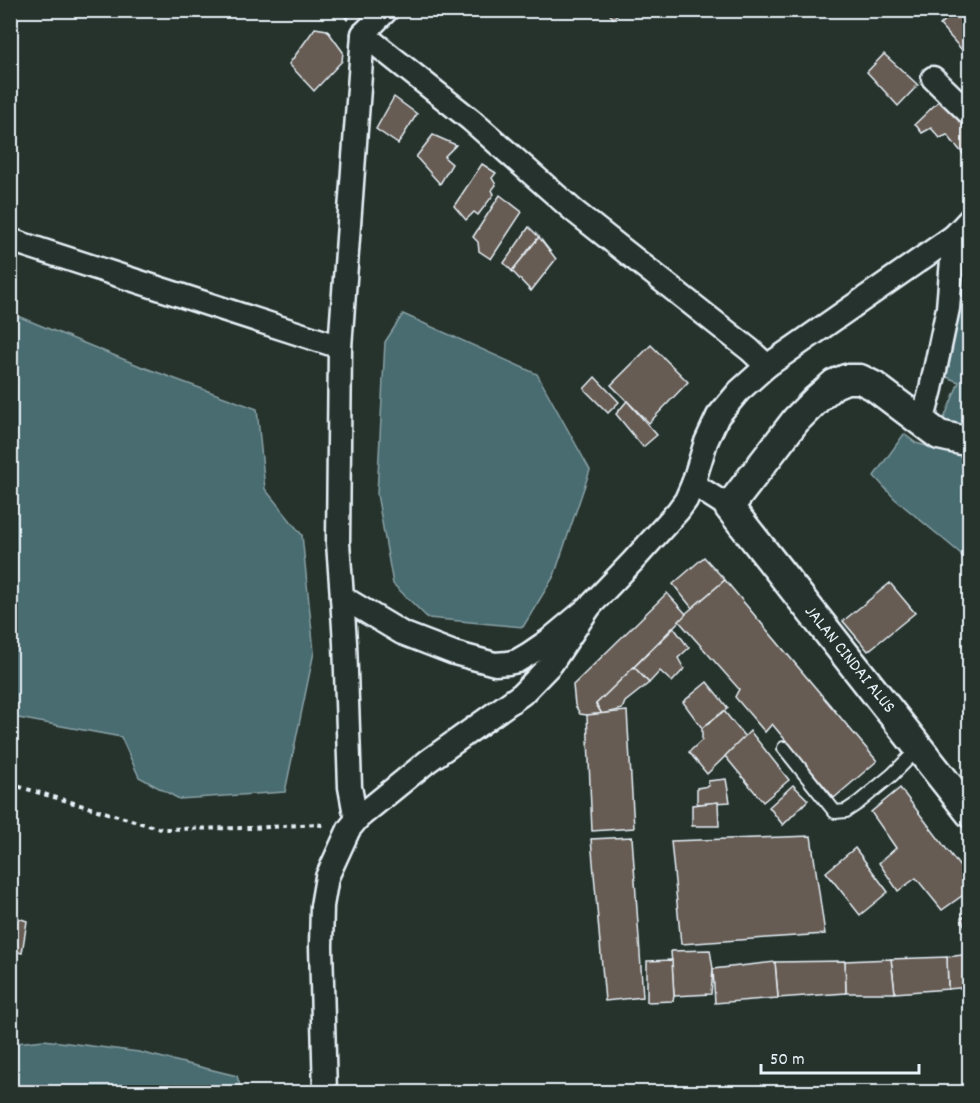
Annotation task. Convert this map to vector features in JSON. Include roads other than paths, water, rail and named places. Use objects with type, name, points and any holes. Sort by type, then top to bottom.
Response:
[{"type":"street","points":[[325,1092],[322,906],[327,877],[353,823],[354,809],[350,787],[345,643],[338,543],[340,347],[363,34],[387,10]]},
{"type":"street","points":[[363,34],[471,120],[574,211],[750,350],[767,366]]},
{"type":"street","points":[[933,78],[969,114]]},
{"type":"street","points":[[342,597],[402,633],[454,654],[495,664],[517,661],[529,654],[590,606],[678,512],[693,484],[706,442],[718,416],[739,391],[767,366],[954,236],[969,219]]},
{"type":"street","points":[[930,429],[931,389],[948,308],[954,236]]},
{"type":"street","points":[[10,240],[340,347]]},
{"type":"street","points":[[693,484],[729,507],[796,420],[834,384],[846,379],[860,379],[874,386],[930,429],[969,442]]},
{"type":"street","name":"JALAN CINDAI ALUS","points":[[729,507],[969,813]]},
{"type":"street","points":[[353,823],[428,761],[522,694],[552,663],[590,606]]},
{"type":"lane","points":[[784,748],[835,812],[846,811],[858,803],[892,775],[918,748]]},
{"type":"water","points":[[969,277],[969,420],[959,445],[963,457],[969,463],[969,567],[960,553],[895,499],[874,476],[904,434],[916,443],[940,450],[943,421],[959,382],[944,376],[959,304]]},
{"type":"water","points":[[10,313],[140,366],[257,409],[265,489],[302,535],[314,652],[285,792],[179,799],[139,777],[121,737],[11,716]]},
{"type":"water","points":[[403,314],[537,374],[590,470],[554,576],[523,627],[428,618],[393,584],[377,494],[385,342]]},
{"type":"water","points":[[44,1040],[139,1052],[237,1076],[242,1092],[12,1092],[16,1043]]}]
